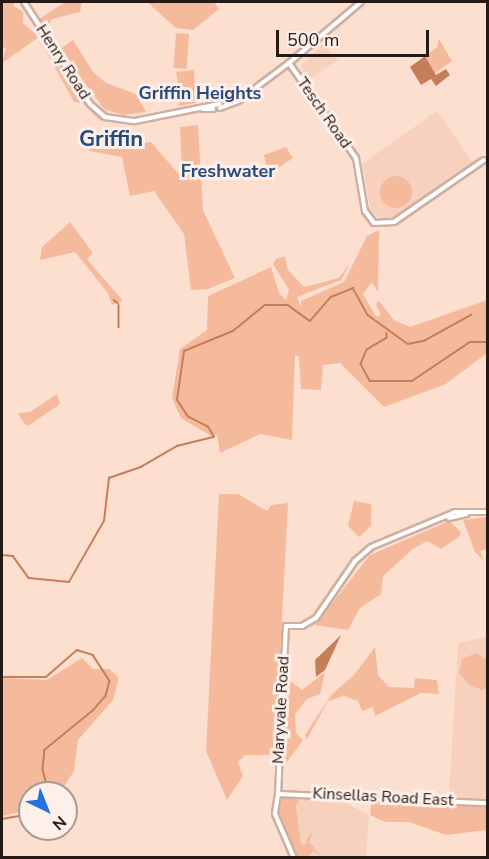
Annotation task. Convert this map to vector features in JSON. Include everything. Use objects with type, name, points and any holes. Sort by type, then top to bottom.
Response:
[{"type":"main road","name":"Henry Road","points":[[24,2],[90,104],[107,118],[135,121],[219,106],[240,99],[289,63]]},
{"type":"main road","points":[[289,63],[361,2]]},
{"type":"main road","name":"Tesch Road","points":[[289,63],[356,158],[366,214],[383,225],[484,160]]},
{"type":"main road","name":"Maryvale Road","points":[[294,858],[275,814],[278,794],[286,627],[314,620],[355,561],[371,547],[454,515],[488,513]]},
{"type":"main road","name":"Kinsellas Road East","points":[[278,794],[488,803]]},
{"type":"shaded area","points":[[2,2],[16,2],[13,5],[23,12],[23,23],[39,37],[2,63],[6,47],[2,49]]},
{"type":"shaded area","points":[[65,2],[82,2],[80,12],[52,19],[46,30],[39,19]]},
{"type":"shaded area","points":[[147,2],[214,2],[219,9],[193,30],[176,28]]},
{"type":"shaded area","points":[[176,33],[189,34],[187,69],[174,68]]},
{"type":"shaded area","points":[[439,39],[452,61],[435,73],[425,56],[437,47]]},
{"type":"shaded area","points":[[45,40],[79,86],[101,122],[83,103],[74,102],[41,42]]},
{"type":"shaded area","points":[[73,40],[93,72],[106,83],[136,94],[146,112],[123,115],[104,109],[60,49]]},
{"type":"shaded area","points":[[323,44],[338,60],[307,81],[301,66]]},
{"type":"shaded area","points":[[425,56],[436,75],[446,69],[450,75],[436,86],[431,79],[421,85],[410,67]]},
{"type":"shaded area","points":[[194,70],[196,103],[178,106],[181,99],[176,72]]},
{"type":"shaded area","points":[[437,111],[474,164],[394,217],[380,219],[371,210],[362,164]]},
{"type":"shaded area","points":[[198,125],[203,210],[235,278],[208,289],[191,290],[184,234],[154,191],[130,196],[122,157],[90,151],[81,136],[120,129],[131,145],[151,142],[182,178],[180,127]]},
{"type":"shaded area","points":[[286,147],[293,158],[269,174],[264,155]]},
{"type":"shaded area","points":[[396,176],[407,181],[412,192],[407,203],[396,208],[385,203],[380,192],[385,181]]},
{"type":"shaded area","points":[[70,222],[93,253],[87,259],[123,301],[112,305],[108,293],[75,252],[40,260],[42,247]]},
{"type":"shaded area","points":[[379,230],[378,292],[372,282],[363,294],[376,317],[381,315],[376,304],[379,301],[394,320],[410,327],[487,300],[487,353],[446,384],[384,407],[340,363],[323,365],[321,390],[301,389],[299,356],[295,355],[292,440],[260,434],[220,453],[217,435],[211,436],[181,418],[172,398],[180,349],[207,330],[208,296],[271,267],[279,293],[286,300],[289,290],[273,264],[276,259],[285,256],[288,270],[304,287],[339,278],[351,262],[341,280],[297,297],[301,307],[301,301],[344,282],[367,236]]},
{"type":"shaded area","points":[[57,394],[60,404],[28,426],[24,423],[18,413],[30,412]]},
{"type":"shaded area","points":[[219,494],[238,494],[267,511],[271,505],[288,503],[275,755],[245,755],[238,762],[243,776],[227,800],[206,751]]},
{"type":"shaded area","points":[[354,501],[371,504],[371,526],[359,537],[348,526]]},
{"type":"shaded area","points":[[487,517],[487,549],[480,551],[484,561],[475,552],[463,520]]},
{"type":"shaded area","points":[[449,521],[461,532],[459,537],[441,549],[427,541],[413,549],[383,576],[381,594],[360,608],[348,630],[315,625],[370,555]]},
{"type":"shaded area","points":[[341,635],[325,670],[316,677],[315,660]]},
{"type":"shaded area","points":[[487,637],[487,800],[449,797],[458,643]]},
{"type":"shaded area","points":[[375,647],[378,675],[389,687],[414,688],[415,678],[437,680],[439,694],[421,693],[375,716],[373,707],[362,711],[358,701],[344,696],[328,701],[307,739],[305,735],[332,694],[354,675]]},
{"type":"shaded area","points":[[476,653],[487,660],[487,688],[483,690],[470,686],[459,673],[462,659]]},
{"type":"shaded area","points":[[82,658],[93,669],[109,669],[119,678],[113,700],[78,740],[74,771],[68,781],[18,781],[18,813],[2,816],[2,678],[47,680]]},
{"type":"shaded area","points":[[325,672],[320,694],[307,699],[295,714],[296,733],[303,740],[284,766],[284,676],[302,690]]},
{"type":"shaded area","points":[[282,796],[336,798],[369,815],[366,857],[298,856]]},
{"type":"shaded area","points":[[282,796],[302,796],[296,806],[301,845],[307,844],[307,838],[314,830],[309,842],[322,857],[314,851],[307,857],[298,856],[277,809]]},
{"type":"shaded area","points":[[372,799],[487,806],[487,830],[446,835],[409,822],[385,822],[370,815]]},
{"type":"waterway","points":[[2,555],[13,556],[29,578],[69,582],[104,521],[109,478],[141,467],[177,446],[214,437],[208,427],[188,417],[177,400],[184,351],[233,331],[265,305],[288,305],[310,321],[331,297],[353,288],[368,315],[408,344],[424,341],[471,315]]},
{"type":"waterway","points":[[114,300],[118,303]]},
{"type":"waterway","points":[[119,305],[119,327]]},
{"type":"waterway","points":[[387,333],[387,338],[367,350],[361,364],[370,381],[412,381],[470,342],[488,342]]},
{"type":"waterway","points":[[2,614],[2,622]]},
{"type":"waterway","points":[[2,677],[46,677],[77,650],[93,655],[110,681],[106,696],[93,711],[45,750],[43,770],[46,781]]},
{"type":"waterway","points":[[2,819],[18,816]]},
{"type":"district","name":"Griffin Heights","points":[[200,93]]},
{"type":"district","name":"Griffin","points":[[111,140]]},
{"type":"district","name":"Freshwater","points":[[228,171]]}]
